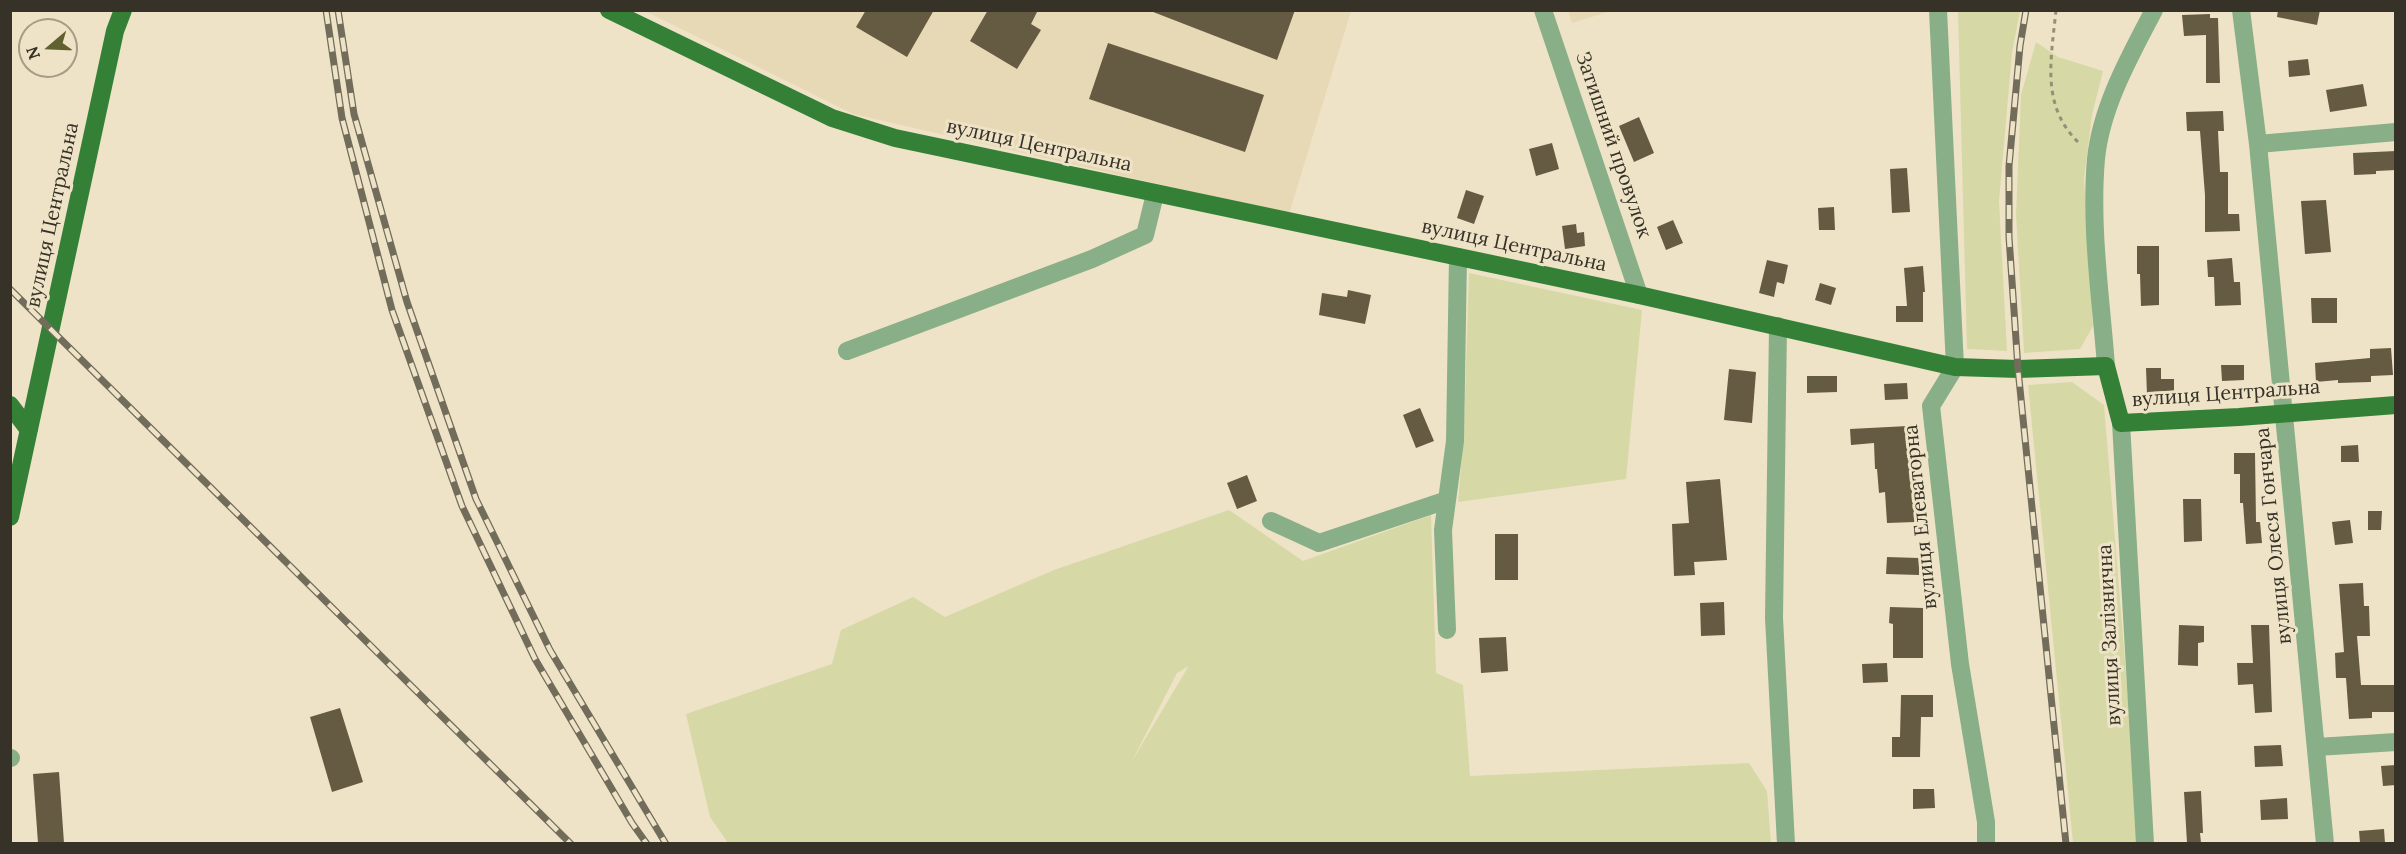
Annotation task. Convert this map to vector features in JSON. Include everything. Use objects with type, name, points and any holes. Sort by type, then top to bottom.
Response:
[{"type":"main road","name":"вулиця Центральна","points":[[10,517],[115,31],[123,10]]},
{"type":"main road","name":"вулиця Центральна","points":[[609,10],[832,118],[895,138],[1639,295],[1955,367],[2018,369],[2106,366],[2121,423],[2396,405]]},
{"type":"main road","points":[[10,405],[29,430]]},
{"type":"street","name":"Затишний провулок","points":[[1543,10],[1639,295]]},
{"type":"street","points":[[1938,10],[1955,367]]},
{"type":"street","points":[[2106,366],[2096,222],[2096,159],[2102,128],[2112,99],[2154,10]]},
{"type":"street","name":"вулиця Олеся Гончара","points":[[2241,10],[2258,144],[2325,843]]},
{"type":"street","points":[[2258,144],[2396,132]]},
{"type":"street","points":[[847,351],[1092,259],[1145,235],[1155,194]]},
{"type":"street","points":[[1447,630],[1443,530],[1455,441],[1458,257]]},
{"type":"street","points":[[1778,326],[1774,618],[1786,843]]},
{"type":"street","name":"вулиця Елеваторна","points":[[1955,367],[1931,406],[1960,664],[1986,822],[1986,843]]},
{"type":"street","name":"вулиця Залізнична","points":[[2121,423],[2145,843]]},
{"type":"street","points":[[1271,521],[1319,543],[1447,500]]},
{"type":"street","points":[[2317,747],[2396,742]]},
{"type":"path","points":[[2056,10],[2051,65],[2052,99],[2069,134],[2096,159]]},
{"type":"shaded area","points":[[1568,10],[1611,10],[1611,11],[1572,23]]},
{"type":"shaded area","points":[[645,11],[1351,11],[1289,214],[853,114]]},
{"type":"green space","points":[[1958,11],[2020,11],[2012,53],[1999,201],[2007,351],[1967,349]]},
{"type":"green space","points":[[2036,42],[2058,57],[2103,71],[2092,115],[2084,179],[2093,326],[2080,349],[2024,353],[2016,215],[2021,95]]},
{"type":"green space","points":[[1469,273],[1642,310],[1626,479],[1458,502],[1464,430]]},
{"type":"green space","points":[[2072,382],[2104,405],[2140,843],[2073,843],[2028,385]]},
{"type":"green space","points":[[1229,510],[1303,561],[1431,515],[1436,673],[1463,685],[1470,776],[1749,763],[1767,791],[1771,843],[728,843],[710,817],[686,714],[832,664],[841,630],[913,597],[945,617],[1054,570]],"holes":[[[1188,667],[1132,761],[1177,673]]]},
{"type":"building","points":[[866,10],[934,10],[907,57],[856,27]]},
{"type":"building","points":[[988,10],[1038,10],[1031,24],[1041,30],[1017,69],[970,41]]},
{"type":"building","points":[[1148,10],[1295,10],[1277,60]]},
{"type":"building","points":[[2278,10],[2320,10],[2317,25],[2277,17]]},
{"type":"building","points":[[2210,14],[2210,18],[2218,18],[2220,83],[2206,83],[2206,35],[2184,36],[2182,15]]},
{"type":"building","points":[[1108,43],[1264,95],[1245,152],[1089,99]]},
{"type":"building","points":[[2308,59],[2310,75],[2289,77],[2288,61]]},
{"type":"building","points":[[2363,84],[2367,106],[2330,112],[2326,90]]},
{"type":"building","points":[[2223,111],[2224,131],[2218,131],[2220,172],[2228,172],[2228,214],[2239,214],[2240,231],[2205,232],[2205,195],[2200,131],[2187,131],[2186,112]]},
{"type":"building","points":[[1639,117],[1654,153],[1634,162],[1619,126]]},
{"type":"building","points":[[1552,143],[1559,169],[1536,176],[1529,149]]},
{"type":"building","points":[[2396,151],[2396,170],[2354,175],[2353,153]]},
{"type":"building","points":[[1907,168],[1910,212],[1892,213],[1890,169]]},
{"type":"building","points":[[1466,190],[1484,196],[1474,224],[1457,218]]},
{"type":"building","points":[[2326,200],[2331,252],[2305,254],[2301,201]]},
{"type":"building","points":[[1834,207],[1835,230],[1819,230],[1818,208]]},
{"type":"building","points":[[1673,220],[1683,243],[1666,250],[1657,227]]},
{"type":"building","points":[[1576,224],[1577,233],[1584,232],[1585,246],[1565,249],[1562,226]]},
{"type":"building","points":[[2137,246],[2159,246],[2159,305],[2141,306],[2140,274],[2137,274]]},
{"type":"building","points":[[2232,258],[2234,282],[2240,282],[2241,305],[2215,306],[2214,277],[2208,277],[2207,260]]},
{"type":"building","points":[[1767,260],[1788,265],[1784,284],[1777,282],[1774,297],[1759,293]]},
{"type":"building","points":[[1923,266],[1925,292],[1923,292],[1923,322],[1896,322],[1896,306],[1907,306],[1904,268]]},
{"type":"building","points":[[1820,283],[1836,288],[1831,305],[1815,300]]},
{"type":"building","points":[[1348,290],[1371,295],[1365,324],[1319,315],[1322,293],[1347,297]]},
{"type":"building","points":[[2311,298],[2337,298],[2337,323],[2312,323]]},
{"type":"building","points":[[2391,348],[2393,375],[2371,376],[2371,382],[2338,383],[2338,380],[2316,382],[2315,363],[2370,358],[2370,349]]},
{"type":"building","points":[[2221,365],[2244,365],[2244,380],[2222,381]]},
{"type":"building","points":[[2146,368],[2161,368],[2161,379],[2174,379],[2174,395],[2147,395]]},
{"type":"building","points":[[1729,369],[1756,372],[1752,423],[1724,420]]},
{"type":"building","points":[[1807,376],[1837,376],[1837,392],[1807,393]]},
{"type":"building","points":[[1907,383],[1908,399],[1885,400],[1884,384]]},
{"type":"building","points":[[1420,408],[1434,441],[1416,448],[1403,415]]},
{"type":"building","points":[[1908,426],[1910,472],[1913,472],[1915,490],[1912,490],[1915,522],[1887,523],[1885,492],[1879,493],[1877,469],[1875,469],[1874,443],[1851,445],[1850,429]]},
{"type":"building","points":[[2358,445],[2359,462],[2341,462],[2341,446]]},
{"type":"building","points":[[2234,453],[2255,453],[2256,522],[2260,522],[2262,543],[2246,544],[2243,503],[2240,503],[2240,474],[2234,474]]},
{"type":"building","points":[[1247,475],[1257,501],[1237,509],[1227,483]]},
{"type":"building","points":[[1720,479],[1727,560],[1694,562],[1695,575],[1674,576],[1672,524],[1689,523],[1686,482]]},
{"type":"building","points":[[2183,499],[2201,499],[2202,541],[2184,542]]},
{"type":"building","points":[[2368,511],[2382,511],[2381,530],[2368,530]]},
{"type":"building","points":[[2350,520],[2353,543],[2335,545],[2332,522]]},
{"type":"building","points":[[1495,534],[1518,534],[1518,580],[1495,580]]},
{"type":"building","points":[[1887,557],[1919,558],[1919,575],[1886,574]]},
{"type":"building","points":[[2363,583],[2364,606],[2369,606],[2370,636],[2357,636],[2361,685],[2396,685],[2396,712],[2372,712],[2372,718],[2349,719],[2346,678],[2336,678],[2335,653],[2344,652],[2339,584]]},
{"type":"building","points":[[1724,602],[1725,635],[1701,636],[1700,603]]},
{"type":"building","points":[[1890,607],[1923,608],[1923,658],[1893,658],[1893,624],[1889,623]]},
{"type":"building","points":[[2179,625],[2204,626],[2204,642],[2198,643],[2198,666],[2178,665]]},
{"type":"building","points":[[2251,625],[2269,625],[2272,712],[2255,713],[2253,684],[2238,685],[2237,663],[2253,663]]},
{"type":"building","points":[[1506,637],[1508,671],[1481,673],[1479,638]]},
{"type":"building","points":[[1887,663],[1888,682],[1863,683],[1862,664]]},
{"type":"building","points":[[1901,695],[1933,695],[1933,717],[1921,717],[1920,757],[1892,757],[1892,737],[1900,737]]},
{"type":"building","points":[[340,708],[363,782],[332,792],[310,717]]},
{"type":"building","points":[[2281,745],[2283,766],[2255,767],[2254,746]]},
{"type":"building","points":[[2396,765],[2396,785],[2383,786],[2381,766]]},
{"type":"building","points":[[59,772],[64,843],[38,843],[33,774]]},
{"type":"building","points":[[1913,789],[1934,789],[1935,808],[1913,809]]},
{"type":"building","points":[[2201,791],[2203,833],[2200,833],[2201,843],[2187,843],[2184,792]]},
{"type":"building","points":[[2287,798],[2288,819],[2261,820],[2260,800]]},
{"type":"building","points":[[2384,829],[2385,843],[2360,843],[2359,831]]},
{"type":"railway","points":[[326,10],[342,118],[392,310],[462,506],[535,659],[632,823],[647,844]]},
{"type":"railway","points":[[338,10],[354,114],[407,302],[476,499],[550,650],[666,844]]},
{"type":"railway","points":[[2026,10],[2020,46],[2009,166],[2009,237],[2018,369],[2066,844]]},
{"type":"railway","points":[[10,289],[571,844]]}]
